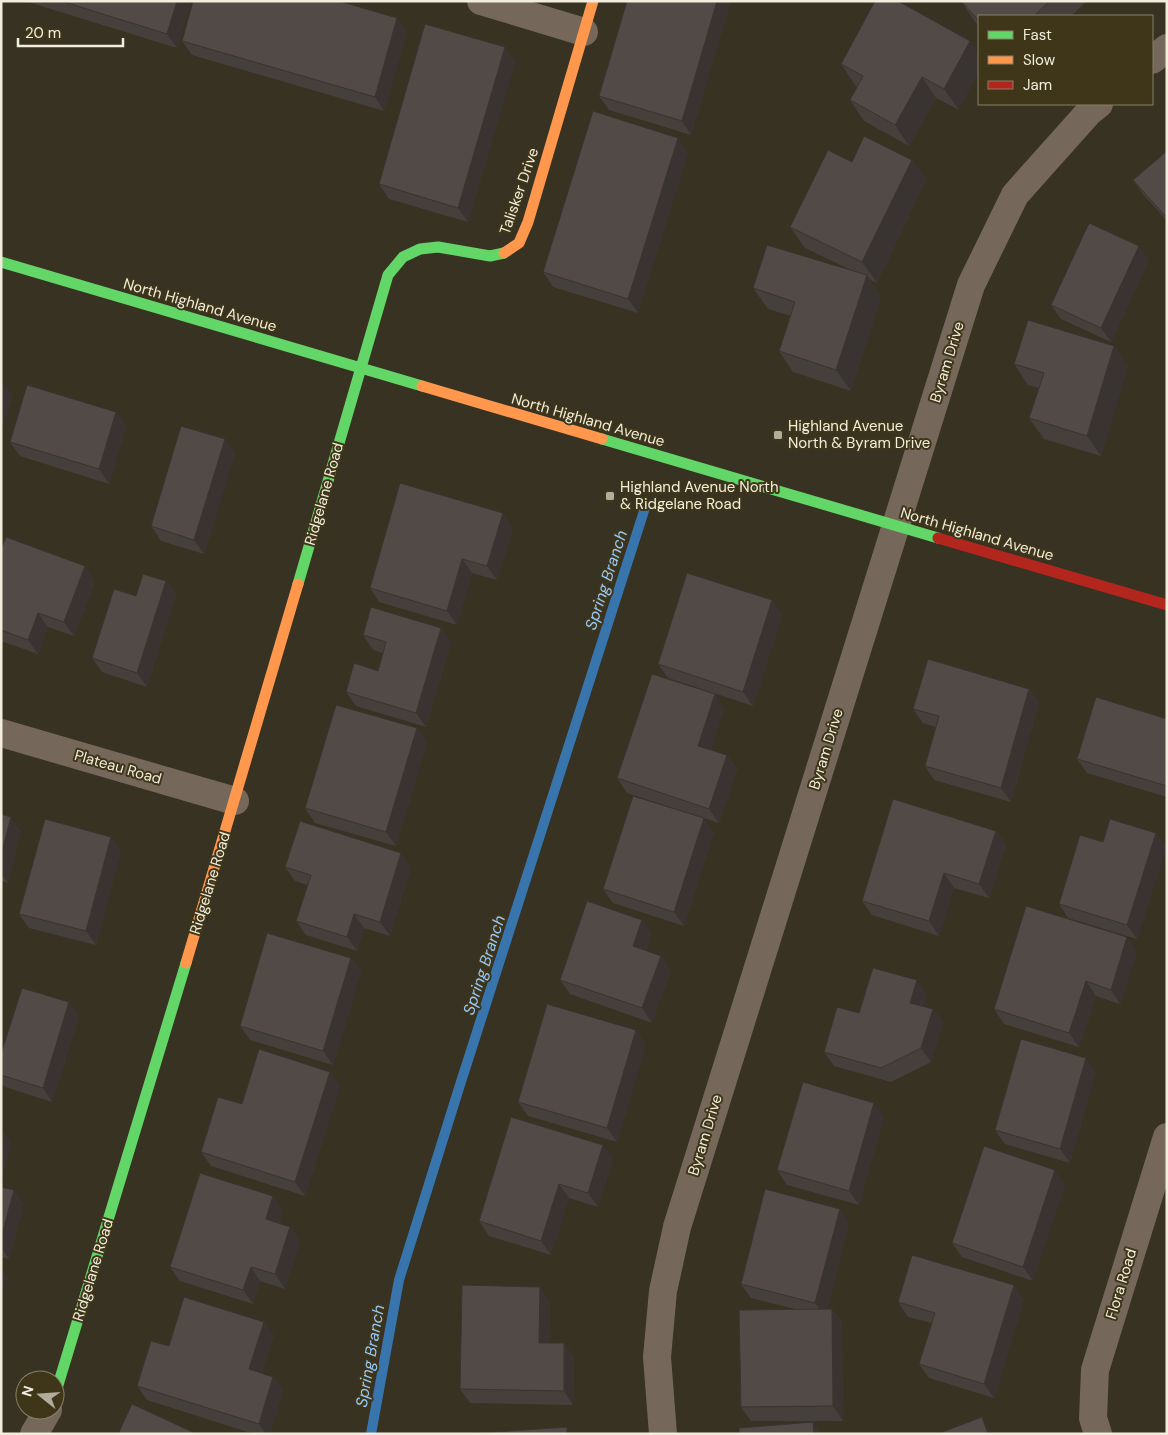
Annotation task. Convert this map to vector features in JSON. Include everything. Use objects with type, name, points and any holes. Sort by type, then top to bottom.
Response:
[{"type":"street","points":[[481,1],[584,32]]},
{"type":"street","name":"Talisker Drive","points":[[360,368],[388,276],[396,263],[408,253],[424,247],[440,247],[490,257],[506,254],[520,242],[528,222],[594,1]]},
{"type":"street","points":[[1153,59],[1167,48]]},
{"type":"street","name":"Byram Drive","points":[[663,1434],[657,1357],[663,1291],[676,1227],[970,285],[1015,196],[1089,112],[1098,105]]},
{"type":"street","name":"North Highland Avenue","points":[[1,262],[1167,605]]},
{"type":"street","name":"Ridgelane Road","points":[[63,1370],[235,801],[360,368]]},
{"type":"street","name":"Plateau Road","points":[[1,733],[235,801]]},
{"type":"street","name":"Flora Road","points":[[1098,1434],[1093,1418],[1095,1370],[1167,1137]]},
{"type":"street","points":[[34,1434],[42,1420]]},
{"type":"building","points":[[61,1],[177,1],[167,34]]},
{"type":"building","points":[[193,1],[339,1],[397,18],[375,97],[182,41]]},
{"type":"building","points":[[627,1],[717,1],[682,121],[599,96]]},
{"type":"building","points":[[875,1],[898,1],[970,41],[944,89],[922,77],[895,125],[850,100],[863,76],[841,64]]},
{"type":"building","points":[[961,1],[1050,1],[1035,15],[978,15],[978,20]]},
{"type":"building","points":[[425,24],[505,47],[458,208],[379,184]]},
{"type":"building","points":[[593,111],[678,138],[628,299],[543,272]]},
{"type":"building","points":[[864,136],[912,160],[862,262],[790,227],[828,150],[852,162]]},
{"type":"building","points":[[1167,151],[1167,218],[1133,180]]},
{"type":"building","points":[[1089,223],[1139,246],[1101,328],[1051,305]]},
{"type":"building","points":[[767,245],[867,275],[836,370],[779,351],[795,302],[753,288]]},
{"type":"building","points":[[1028,320],[1114,346],[1087,436],[1029,418],[1044,373],[1014,364]]},
{"type":"building","points":[[27,385],[116,412],[99,469],[10,442]]},
{"type":"building","points":[[181,426],[225,439],[194,540],[151,526]]},
{"type":"building","points":[[400,483],[503,513],[487,566],[462,559],[447,611],[370,588]]},
{"type":"building","points":[[6,537],[85,566],[64,622],[38,613],[28,640],[1,630],[1,549]]},
{"type":"building","points":[[687,573],[772,600],[743,692],[658,664]]},
{"type":"building","points":[[143,574],[166,581],[137,673],[92,658],[114,589],[136,596]]},
{"type":"building","points":[[371,607],[441,628],[416,713],[346,692],[354,663],[378,671],[386,642],[363,635]]},
{"type":"building","points":[[928,659],[1029,689],[1001,788],[925,766],[939,716],[913,709]]},
{"type":"building","points":[[652,674],[715,694],[698,746],[727,755],[709,809],[617,778]]},
{"type":"building","points":[[1096,697],[1167,719],[1167,786],[1077,759]]},
{"type":"building","points":[[336,705],[417,728],[386,832],[305,808]]},
{"type":"building","points":[[633,796],[704,818],[674,912],[603,889]]},
{"type":"building","points":[[893,799],[996,831],[979,884],[944,873],[929,921],[862,901]]},
{"type":"building","points":[[1,814],[11,817],[1,855]]},
{"type":"building","points":[[45,819],[111,837],[86,931],[19,914]]},
{"type":"building","points":[[1110,819],[1156,833],[1127,925],[1059,904],[1080,835],[1103,842]]},
{"type":"building","points":[[300,821],[401,853],[380,922],[354,914],[347,937],[296,921],[311,875],[285,867]]},
{"type":"building","points":[[587,901],[642,920],[633,946],[661,956],[642,1008],[560,980]]},
{"type":"building","points":[[1026,906],[1127,937],[1111,990],[1086,981],[1069,1033],[994,1009]]},
{"type":"building","points":[[267,933],[351,958],[323,1051],[240,1026]]},
{"type":"building","points":[[873,968],[917,980],[910,1003],[933,1009],[921,1048],[881,1068],[824,1052],[837,1007],[859,1013]]},
{"type":"building","points":[[22,988],[69,1002],[43,1088],[1,1075],[1,1054]]},
{"type":"building","points":[[547,1004],[636,1030],[607,1128],[518,1102]]},
{"type":"building","points":[[1021,1039],[1086,1058],[1060,1149],[995,1130]]},
{"type":"building","points":[[259,1049],[330,1072],[295,1182],[201,1152],[218,1097],[242,1104]]},
{"type":"building","points":[[803,1082],[874,1103],[849,1191],[777,1170]]},
{"type":"building","points":[[511,1117],[603,1145],[588,1193],[559,1184],[541,1241],[479,1221]]},
{"type":"building","points":[[984,1146],[1055,1170],[1023,1267],[952,1243]]},
{"type":"building","points":[[200,1173],[273,1196],[266,1219],[290,1227],[275,1274],[251,1267],[243,1290],[170,1267]]},
{"type":"building","points":[[1,1187],[14,1190],[1,1238]]},
{"type":"building","points":[[765,1189],[840,1209],[815,1303],[741,1284]]},
{"type":"building","points":[[912,1255],[1014,1285],[984,1384],[919,1364],[935,1313],[898,1302]]},
{"type":"building","points":[[462,1285],[540,1287],[539,1343],[564,1343],[564,1391],[460,1389]]},
{"type":"building","points":[[184,1297],[264,1322],[249,1369],[273,1377],[259,1424],[137,1386],[151,1341],[169,1346]]},
{"type":"building","points":[[832,1309],[833,1406],[741,1407],[739,1310]]},
{"type":"building","points":[[132,1404],[197,1434],[118,1434]]},
{"type":"building","points":[[982,1417],[988,1434],[937,1434]]},
{"type":"building","points":[[813,1422],[814,1434],[739,1434],[739,1428]]},
{"type":"building","points":[[567,1427],[567,1434],[465,1434]]},
{"type":"waterway","name":"Spring Branch","points":[[371,1434],[399,1280],[644,511]]},
{"type":"traffic: fast","points":[[298,584],[388,275],[403,257],[420,249],[438,247],[490,256],[504,253]]},
{"type":"traffic: fast","points":[[1,262],[422,386]]},
{"type":"traffic: fast","points":[[602,439],[938,538]]},
{"type":"traffic: fast","points":[[63,1370],[186,963]]},
{"type":"traffic: slow","points":[[504,253],[519,243],[528,222],[593,1]]},
{"type":"traffic: slow","points":[[422,386],[602,439]]},
{"type":"traffic: slow","points":[[186,963],[298,584]]},
{"type":"traffic: jam","points":[[938,538],[1167,605]]},
{"type":"place","name":"Highland Avenue North & Byram Drive","points":[[778,435]]},
{"type":"place","name":"Highland Avenue North & Ridgelane Road","points":[[610,496]]}]
